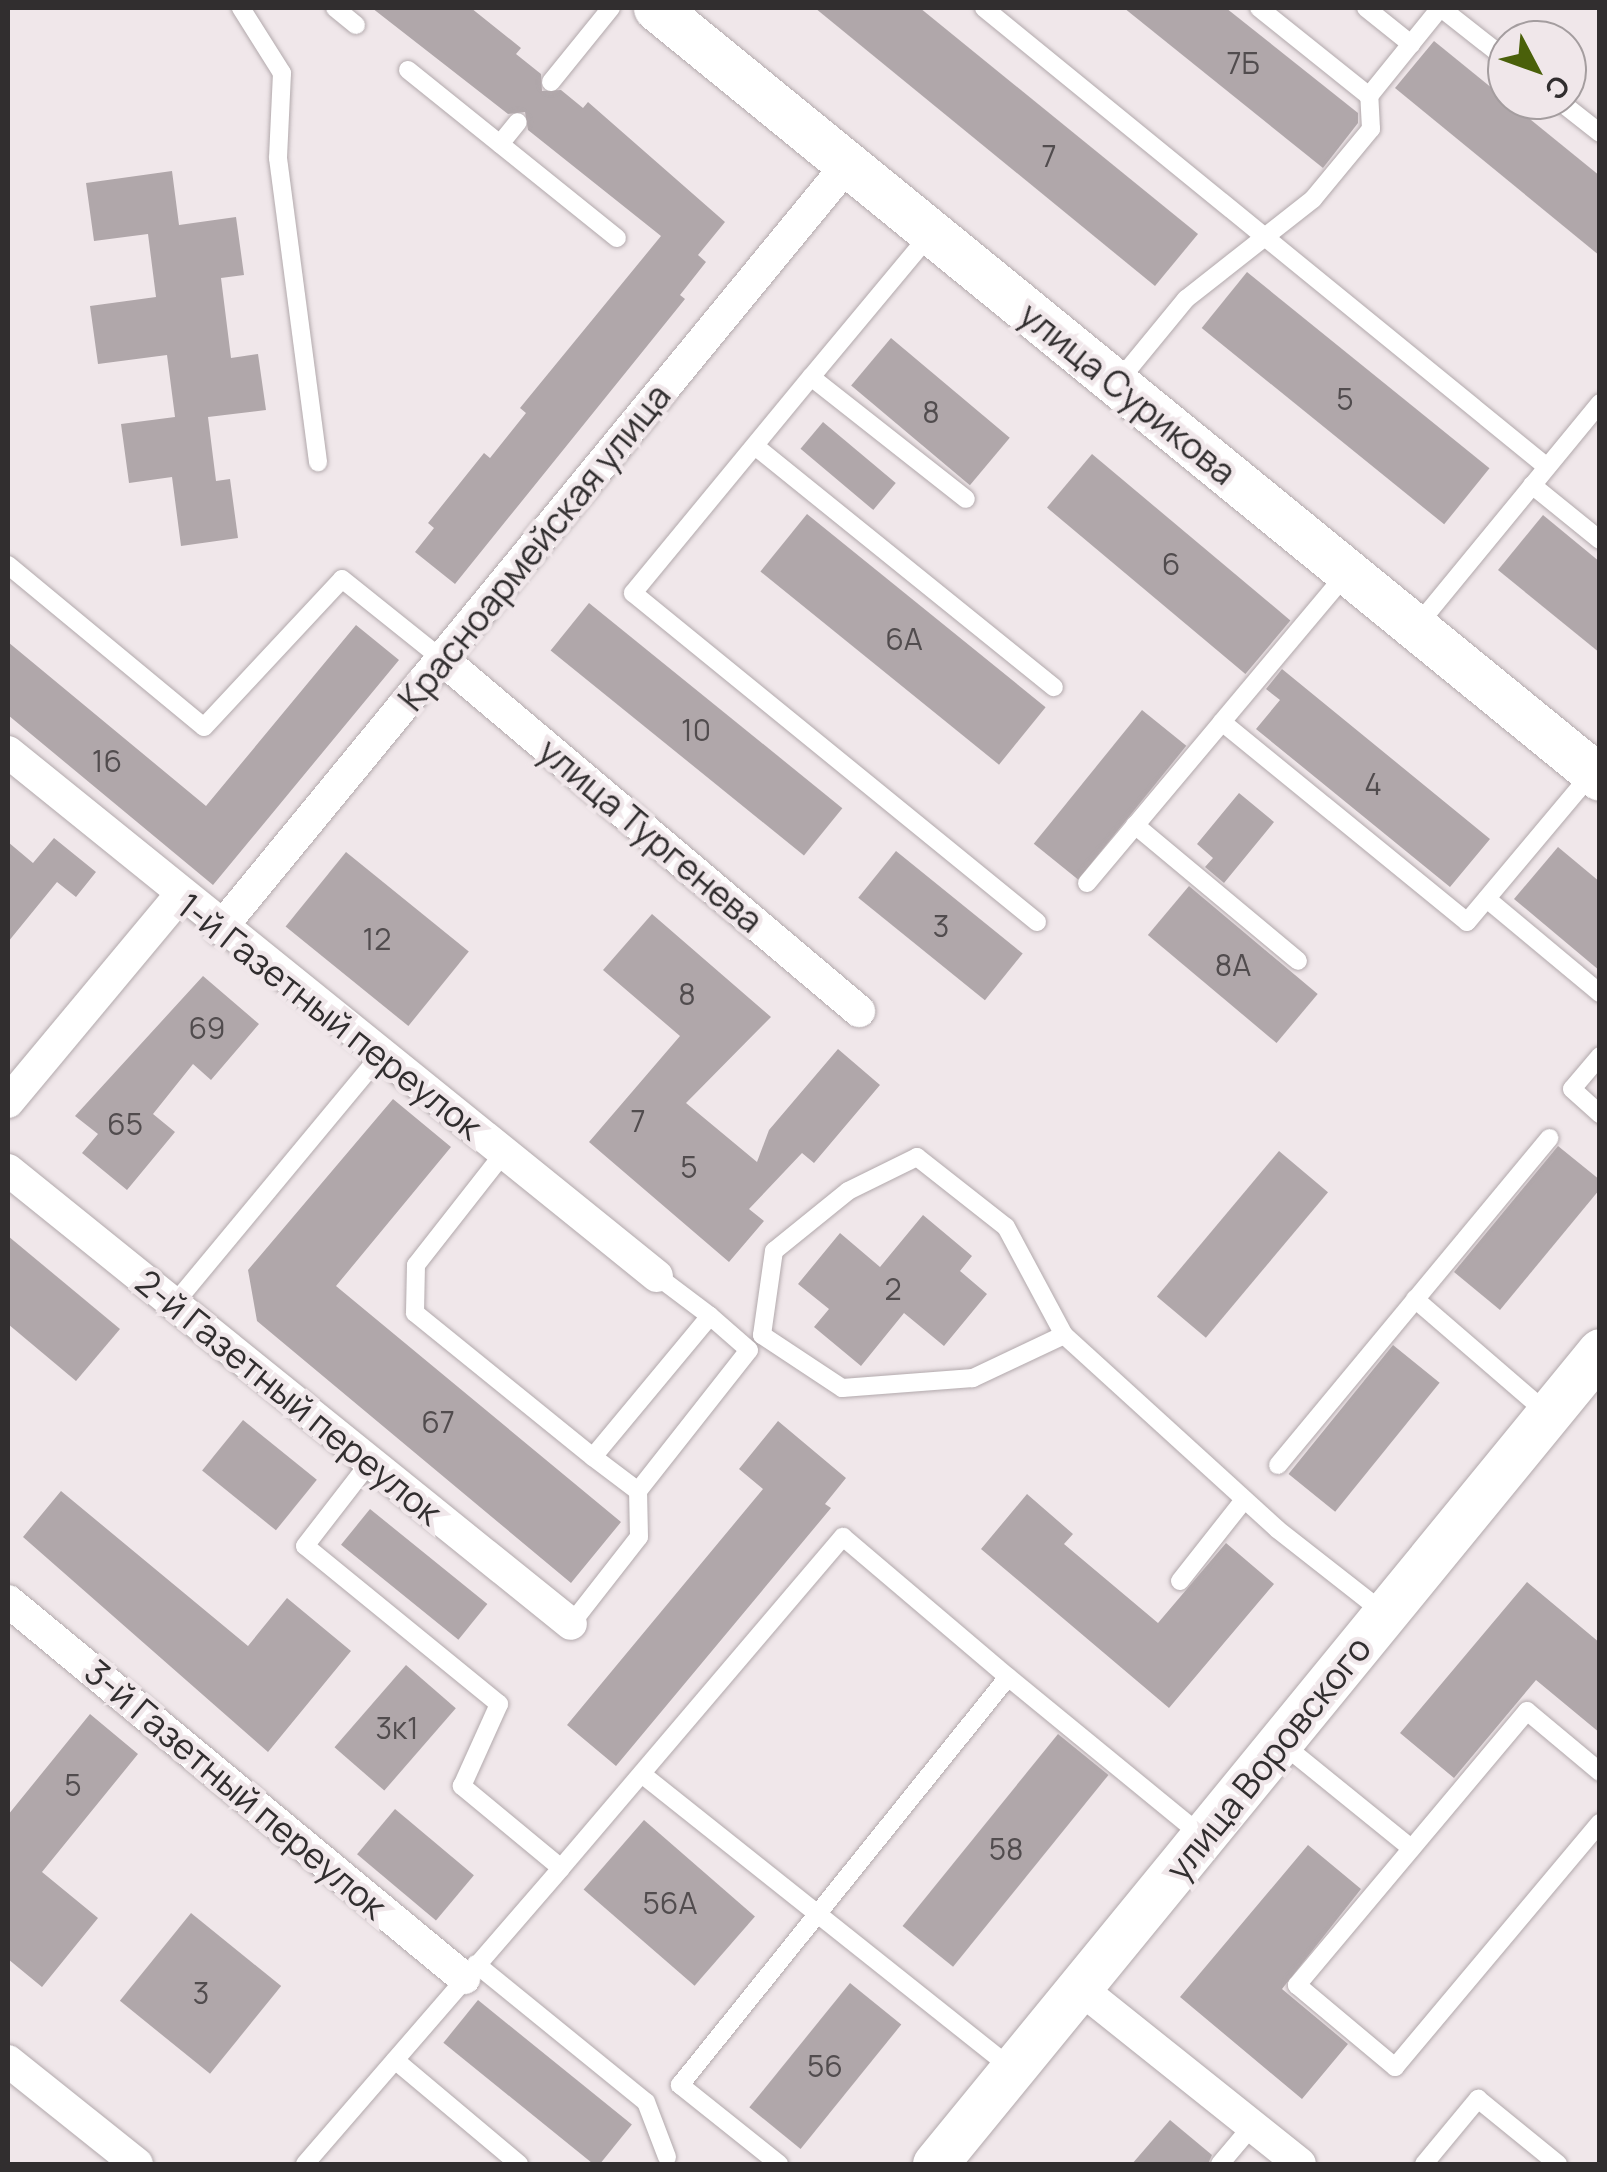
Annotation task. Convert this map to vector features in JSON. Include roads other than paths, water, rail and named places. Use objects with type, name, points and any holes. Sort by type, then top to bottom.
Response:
[{"type":"street","name":"улица Сурикова","points":[[656,8],[1596,775]]},
{"type":"street","name":"Красноармейская улица","points":[[220,930],[848,164]]},
{"type":"street","name":"улица Тургенева","points":[[442,658],[859,1011]]},
{"type":"street","name":"1-й Газетный переулок","points":[[8,752],[179,897],[657,1276]]},
{"type":"street","points":[[8,1102],[179,897]]},
{"type":"street","name":"2-й Газетный переулок","points":[[8,1170],[571,1624]]},
{"type":"street","name":"улица Воровского","points":[[940,2163],[1600,1352]]},
{"type":"street","name":"3-й Газетный переулок","points":[[8,1601],[470,1970]]},
{"type":"street","points":[[1081,1990],[1300,2164]]},
{"type":"street","points":[[8,2062],[136,2164]]},
{"type":"lane","points":[[240,8],[282,74],[278,158],[318,462]]},
{"type":"lane","points":[[335,8],[356,25]]},
{"type":"lane","points":[[550,82],[610,8]]},
{"type":"lane","points":[[984,8],[1547,467]]},
{"type":"lane","points":[[1259,8],[1369,96]]},
{"type":"lane","points":[[1366,8],[1411,44]]},
{"type":"lane","points":[[1116,384],[1186,300],[1313,198],[1371,128],[1369,96],[1440,8],[1487,44]]},
{"type":"lane","points":[[408,70],[616,238]]},
{"type":"lane","points":[[500,144],[518,122]]},
{"type":"lane","points":[[932,233],[634,593],[1037,922]]},
{"type":"lane","points":[[811,377],[966,499]]},
{"type":"lane","points":[[1415,628],[1600,402]]},
{"type":"lane","points":[[754,446],[1054,687]]},
{"type":"lane","points":[[1532,485],[1600,540]]},
{"type":"lane","points":[[8,566],[204,727],[342,578],[442,658]]},
{"type":"lane","points":[[1087,883],[1347,572]]},
{"type":"lane","points":[[1222,722],[1467,922],[1596,775]]},
{"type":"lane","points":[[1135,825],[1298,962]]},
{"type":"lane","points":[[1487,898],[1600,993]]},
{"type":"lane","points":[[174,1304],[380,1056]]},
{"type":"lane","points":[[1600,1056],[1572,1089],[1600,1114]]},
{"type":"lane","points":[[1278,1465],[1548,1138]]},
{"type":"lane","points":[[503,1154],[416,1265],[415,1314],[638,1490]]},
{"type":"lane","points":[[1064,1335],[973,1378],[842,1388],[762,1336],[774,1251],[848,1191],[917,1157],[1006,1228],[1064,1335],[1244,1500],[1385,1613]]},
{"type":"lane","points":[[571,1624],[639,1537],[638,1490],[749,1350],[657,1276]]},
{"type":"lane","points":[[1415,1299],[1548,1414]]},
{"type":"lane","points":[[593,1458],[710,1316]]},
{"type":"lane","points":[[370,1462],[305,1546],[499,1704],[462,1786],[561,1868]]},
{"type":"lane","points":[[1180,1581],[1244,1500]]},
{"type":"lane","points":[[305,2164],[643,1775],[843,1536],[1008,1678],[1204,1838]]},
{"type":"lane","points":[[778,2164],[680,2085],[1008,1678]]},
{"type":"lane","points":[[1600,1772],[1526,1710],[1296,1984],[1395,2067],[1600,1823]]},
{"type":"lane","points":[[1280,1742],[1412,1848]]},
{"type":"lane","points":[[643,1775],[1014,2070]]},
{"type":"lane","points":[[470,1970],[646,2102],[668,2162]]},
{"type":"lane","points":[[395,2060],[519,2164]]},
{"type":"lane","points":[[1424,2164],[1478,2099],[1558,2164]]},
{"type":"lane","points":[[1220,2164],[1253,2125]]}]
